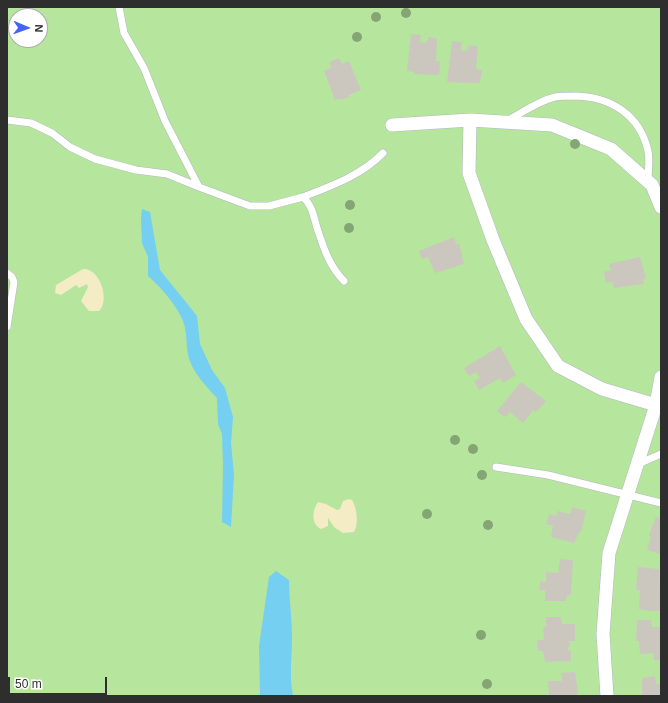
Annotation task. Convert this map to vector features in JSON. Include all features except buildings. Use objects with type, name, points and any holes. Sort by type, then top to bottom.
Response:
[{"type":"street","points":[[470,120],[469,174],[493,240],[526,319],[558,366],[602,389],[656,405]]},
{"type":"street","points":[[392,125],[470,120],[552,125],[611,149],[652,185],[661,207]]},
{"type":"street","points":[[608,696],[603,634],[609,553],[656,405],[661,377]]},
{"type":"lane","points":[[119,7],[124,33],[144,68],[165,121],[199,187]]},
{"type":"lane","points":[[504,122],[555,97],[587,97],[613,104],[630,116],[640,129],[649,153],[648,182]]},
{"type":"lane","points":[[7,120],[31,124],[52,133],[70,147],[95,159],[136,170],[167,174],[250,206],[269,206],[303,197],[339,182],[374,163],[383,153]]},
{"type":"lane","points":[[303,197],[308,201],[313,213],[328,259],[344,281]]},
{"type":"lane","points":[[7,273],[12,277],[14,282],[7,327]]},
{"type":"lane","points":[[638,464],[661,454]]},
{"type":"lane","points":[[496,467],[535,473],[661,503]]},
{"type":"green space","points":[[7,7],[661,7],[661,696],[7,696]]},
{"type":"sand","points":[[83,269],[89,270],[95,274],[102,286],[104,300],[99,311],[89,311],[81,301],[88,287],[87,284],[79,288],[76,285],[61,295],[55,293],[56,285]]},
{"type":"sand","points":[[349,499],[354,503],[356,512],[357,520],[356,529],[354,532],[343,533],[334,527],[328,518],[328,526],[321,529],[315,524],[314,513],[318,502],[326,504],[337,510],[340,509],[343,501]]},
{"type":"water","points":[[142,209],[150,212],[160,270],[197,316],[200,344],[212,370],[225,388],[233,417],[231,443],[234,475],[231,527],[222,522],[222,434],[218,424],[217,398],[208,389],[190,361],[187,352],[185,328],[180,314],[165,293],[148,276],[148,257],[142,243]]},
{"type":"water","points":[[276,571],[289,580],[292,630],[291,681],[293,696],[260,696],[259,646],[269,577]]}]
